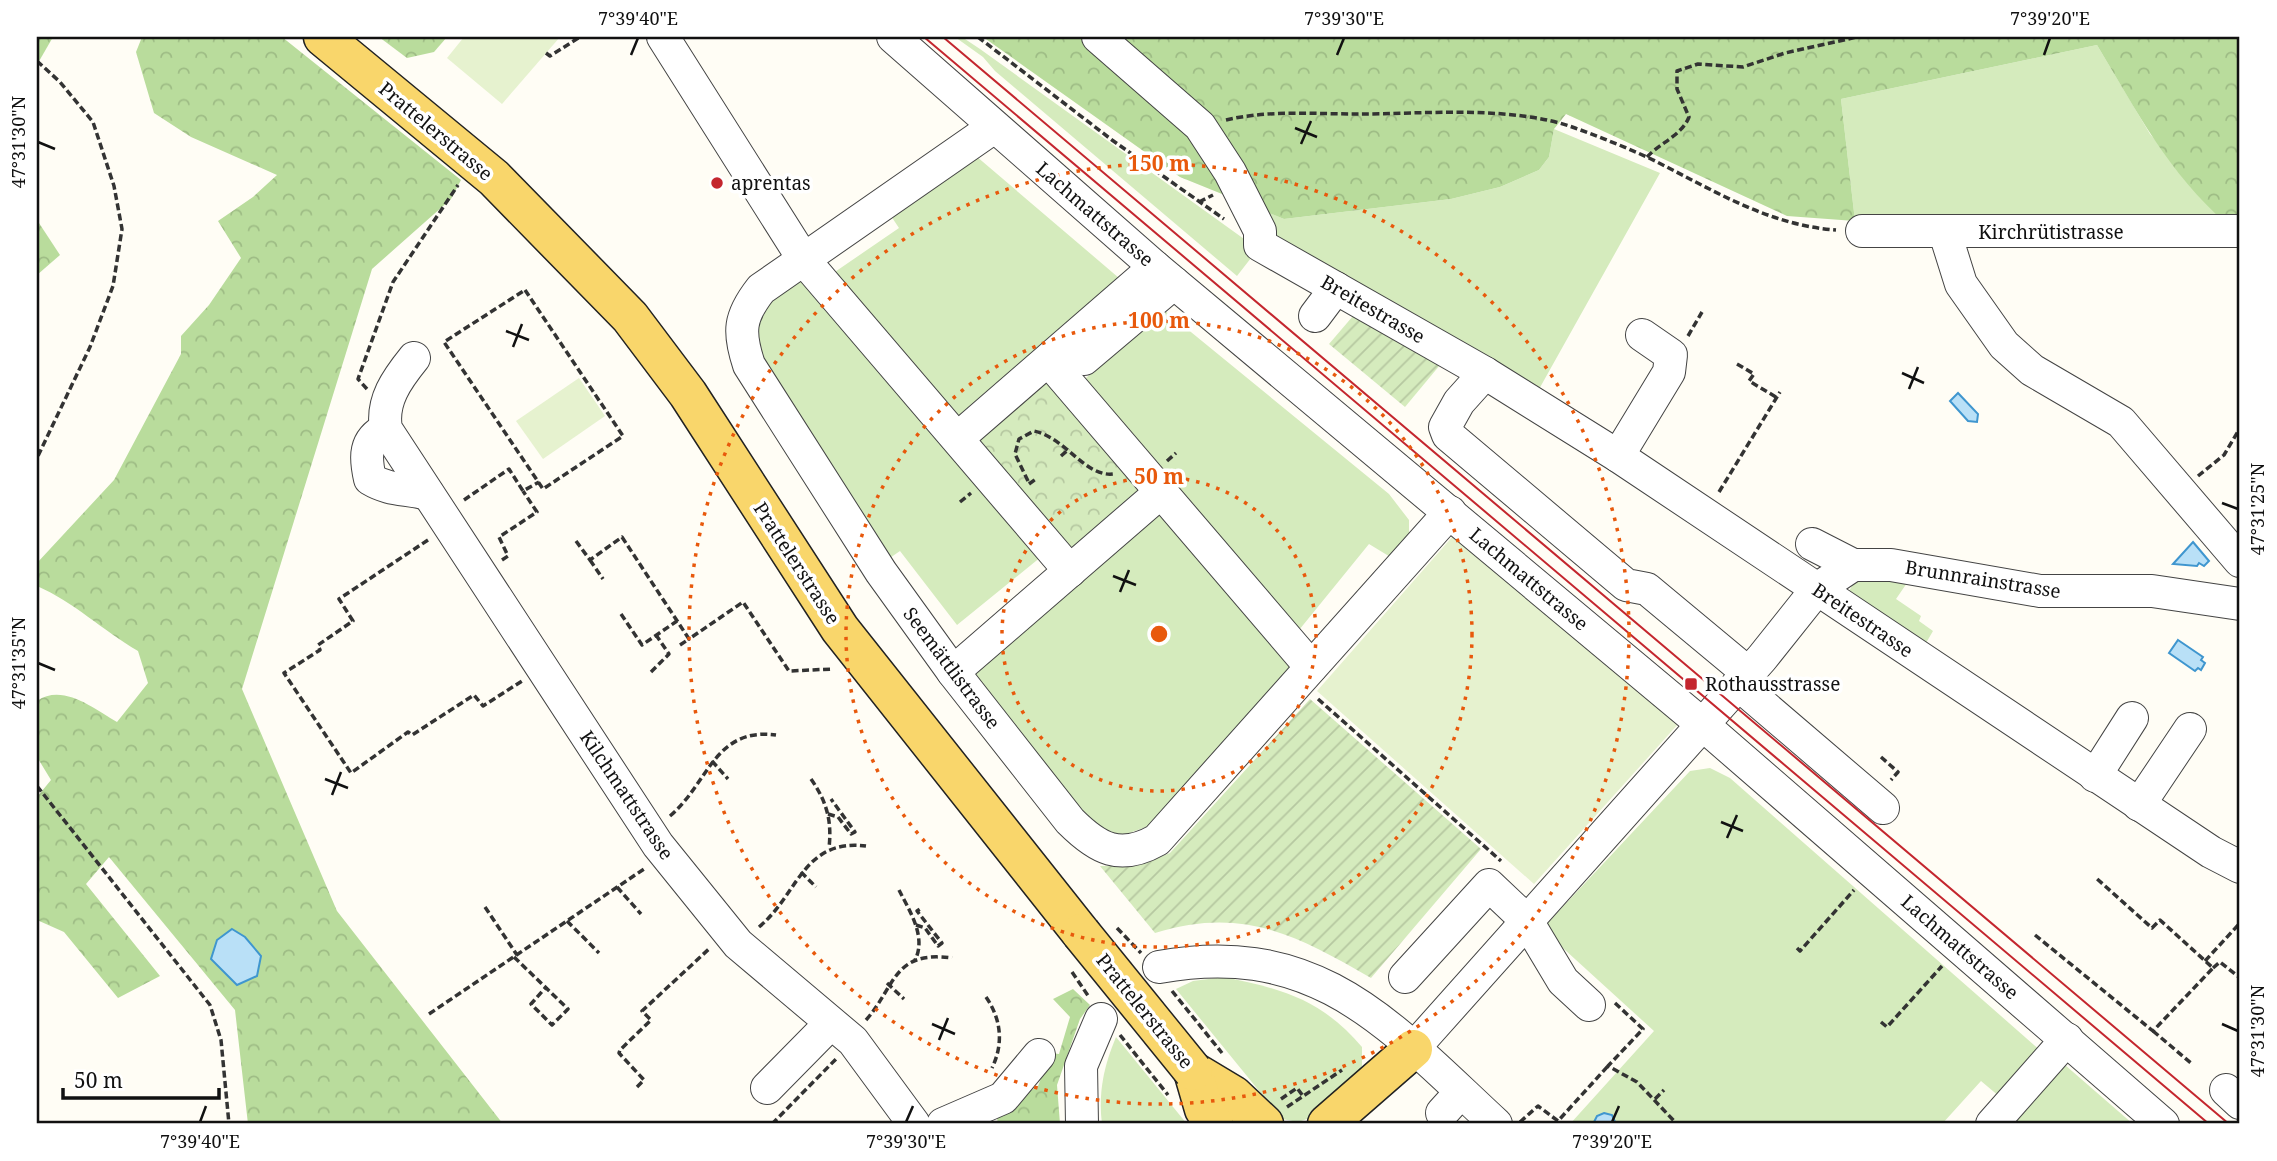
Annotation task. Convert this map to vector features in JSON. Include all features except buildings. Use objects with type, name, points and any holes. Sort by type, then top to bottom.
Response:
[{"type":"main road","name":"Prattelerstrasse","points":[[323,37],[494,178],[630,317],[688,394],[840,629],[1075,950],[1182,1084],[1239,1124]]},
{"type":"main road","points":[[1315,1110],[1385,1072],[1409,1053]]},
{"type":"main road","points":[[1370,1124],[1398,1085],[1409,1053]]},
{"type":"main road","points":[[1182,1084],[1233,1096],[1276,1111]]},
{"type":"main road","points":[[1182,1084],[1214,1124]]},
{"type":"street","points":[[663,37],[804,260],[958,438],[1020,492],[1070,571]]},
{"type":"street","name":"Lachmattstrasse","points":[[892,37],[1164,275],[1702,724],[2163,1124]]},
{"type":"street","points":[[1098,37],[1200,126]]},
{"type":"street","name":"Breitestrasse","points":[[1200,126],[1230,172],[1260,231],[1260,245],[1485,373],[1618,456],[2095,776],[2211,852],[2240,867]]},
{"type":"street","name":"Seemättlistrasse","points":[[995,127],[761,289],[747,307],[741,327],[742,345],[749,365],[881,572],[947,664],[1070,821],[1088,838],[1122,852],[1141,849],[1157,840],[1450,512]]},
{"type":"street","name":"Kirchrütistrasse","points":[[1862,232],[2240,231]]},
{"type":"street","points":[[1945,233],[1961,284],[2004,345],[2032,370],[2121,422],[2240,561]]},
{"type":"street","points":[[958,438],[1049,361],[1164,275]]},
{"type":"street","points":[[1084,359],[1164,275]]},
{"type":"street","points":[[1315,316],[1336,288]]},
{"type":"street","points":[[1618,456],[1669,372],[1671,355],[1642,335]]},
{"type":"street","name":"Kilchmattstrasse","points":[[414,358],[395,383],[384,415],[386,429],[480,575],[658,843],[732,938],[842,1032],[914,1124]]},
{"type":"street","points":[[1049,361],[1161,492],[1304,674]]},
{"type":"street","points":[[1485,373],[1459,402],[1445,427],[1448,435],[1626,584],[1647,589],[1883,808]]},
{"type":"street","points":[[947,664],[1070,571],[1161,492]]},
{"type":"street","points":[[1409,1053],[1743,678],[1817,589],[1853,565],[1812,544]]},
{"type":"street","name":"Brunnrainstrasse","points":[[1853,565],[1891,565],[2040,591],[2152,591],[2240,604]]},
{"type":"street","points":[[947,664],[1022,585]]},
{"type":"street","points":[[2095,776],[2132,718]]},
{"type":"street","points":[[2139,805],[2190,729]]},
{"type":"street","points":[[1405,977],[1489,885],[1527,920],[1563,981],[1589,1005]]},
{"type":"street","points":[[1159,967],[1215,959],[1250,961],[1289,970],[1335,990],[1390,1026],[1451,1103],[1498,1123]]},
{"type":"street","points":[[1082,1124],[1081,1066],[1103,1017]]},
{"type":"street","points":[[767,1088],[842,1032]]},
{"type":"street","points":[[1992,1124],[2067,1039]]},
{"type":"street","points":[[943,1124],[1003,1098],[1039,1055]]},
{"type":"path","points":[[546,53],[550,56],[580,37]]},
{"type":"path","points":[[978,37],[1112,140],[1199,202]]},
{"type":"path","points":[[1647,157],[1659,144],[1685,128],[1689,117],[1677,89],[1677,71],[1698,64],[1743,67],[1786,53],[1857,37]]},
{"type":"path","points":[[37,61],[60,82],[93,122],[114,186],[122,229],[113,286],[84,358],[37,458]]},
{"type":"path","points":[[1200,126],[1273,114],[1470,113],[1526,117],[1572,127],[1647,157],[1744,208],[1804,226],[1862,232]]},
{"type":"path","points":[[373,396],[358,379],[393,282],[461,180]]},
{"type":"path","points":[[525,290],[623,436],[543,489],[539,482],[444,342],[525,290]]},
{"type":"path","points":[[1685,341],[1702,312]]},
{"type":"path","points":[[1737,364],[1754,373],[1749,381],[1776,397]]},
{"type":"path","points":[[1721,489],[1780,392]]},
{"type":"path","points":[[2180,490],[2224,455],[2240,428]]},
{"type":"path","points":[[1020,492],[1015,454],[1019,439],[1034,431],[1050,434],[1089,468],[1108,475],[1122,473],[1137,463]]},
{"type":"path","points":[[1061,456],[1069,449]]},
{"type":"path","points":[[480,575],[508,556],[499,537],[537,512],[509,469],[440,512],[339,599],[353,621],[318,645],[320,650],[284,673],[351,773],[408,732],[412,735],[474,695],[483,706],[542,668]]},
{"type":"path","points":[[1020,492],[1036,479]]},
{"type":"path","points":[[523,491],[539,482]]},
{"type":"path","points":[[590,560],[622,537],[689,639]]},
{"type":"path","points":[[576,541],[603,579]]},
{"type":"path","points":[[680,645],[743,602],[789,671],[839,668],[836,664]]},
{"type":"path","points":[[621,614],[642,645],[677,621]]},
{"type":"path","points":[[651,672],[668,654],[656,635]]},
{"type":"path","points":[[1304,674],[1504,863]]},
{"type":"path","points":[[429,1014],[617,887],[658,843],[712,761],[740,737],[759,733],[776,735]]},
{"type":"path","points":[[712,761],[728,779]]},
{"type":"path","points":[[811,779],[825,800],[829,848]]},
{"type":"path","points":[[37,786],[88,854],[191,977],[210,1005],[221,1040],[229,1124]]},
{"type":"path","points":[[828,814],[838,817],[851,834],[855,832],[831,799]]},
{"type":"path","points":[[637,1087],[644,1080],[619,1053],[651,1020],[642,1011],[732,938],[776,913],[801,873],[829,848],[848,844],[866,846]]},
{"type":"path","points":[[1797,947],[1800,951],[1872,871]]},
{"type":"path","points":[[801,873],[816,887]]},
{"type":"path","points":[[2095,877],[2152,928],[2160,920],[2213,968]]},
{"type":"path","points":[[617,887],[641,914]]},
{"type":"path","points":[[899,890],[916,925],[918,953],[915,960]]},
{"type":"path","points":[[485,907],[515,956],[568,1009],[552,1025],[531,1004],[546,988]]},
{"type":"path","points":[[916,925],[925,928],[938,946],[942,943],[917,911],[919,909]]},
{"type":"path","points":[[567,921],[600,953]]},
{"type":"path","points":[[2205,961],[2240,923]]},
{"type":"path","points":[[2035,935],[2191,1063]]},
{"type":"path","points":[[1881,1022],[1887,1027],[1960,946]]},
{"type":"path","points":[[1075,950],[1103,1017],[1182,1084]]},
{"type":"path","points":[[772,1124],[842,1032],[862,1024],[879,1005],[887,984],[915,960],[934,955],[952,958]]},
{"type":"path","points":[[2153,1031],[2220,961],[2240,978]]},
{"type":"path","points":[[887,984],[904,999]]},
{"type":"path","points":[[986,997],[997,1013],[1000,1043],[990,1071]]},
{"type":"path","points":[[1315,1110],[1348,1065]]},
{"type":"path","points":[[1498,1123],[1538,1105],[1558,1121],[1608,1066]]},
{"type":"path","points":[[1276,1111],[1297,1088],[1315,1110]]},
{"type":"path","points":[[1655,1099],[1664,1090]]},
{"type":"path","points":[[1276,1111],[1315,1110]]},
{"type":"green space","points":[[37,37],[53,37],[38,63],[37,61]]},
{"type":"green space","points":[[142,37],[282,37],[461,180],[451,199],[372,269],[242,689],[337,911],[503,1124],[248,1124],[235,1010],[109,857],[86,884],[160,976],[118,998],[64,932],[37,920],[37,797],[51,780],[37,757],[37,701],[47,696],[68,696],[117,722],[148,683],[138,651],[63,600],[37,586],[37,563],[114,480],[181,354],[181,336],[209,305],[241,258],[218,221],[253,197],[277,175],[191,137],[154,113],[136,52]]},
{"type":"green space","points":[[379,37],[447,37],[434,52],[407,58]]},
{"type":"green space","points":[[464,37],[560,37],[502,104],[447,58]]},
{"type":"green space","points":[[955,37],[962,37],[980,49],[1258,249],[1237,276],[995,71],[983,57]]},
{"type":"green space","points":[[983,37],[2240,37],[2240,224],[2227,224],[2206,205],[2171,163],[2097,45],[1841,99],[1855,221],[1787,216],[1566,114],[1554,129],[1549,157],[1539,170],[1500,187],[1451,199],[1284,219],[1180,177]]},
{"type":"green space","points":[[2097,45],[2150,134],[2227,224],[1855,221],[1841,99]]},
{"type":"green space","points":[[1554,129],[1660,173],[1538,391],[1277,240],[1256,207],[1284,219],[1451,199],[1500,187],[1539,170],[1549,157]]},
{"type":"green space","points":[[976,156],[1126,284],[965,425],[829,276],[899,228],[889,213]]},
{"type":"green space","points":[[37,220],[60,255],[37,275]]},
{"type":"green space","points":[[803,271],[1047,552],[957,625],[900,551],[884,562],[755,362],[760,305]]},
{"type":"green space","points":[[1164,310],[1389,494],[1409,520],[1409,537],[1392,558],[1369,544],[1295,635],[1300,664],[1157,823],[1121,836],[1100,829],[968,672],[1153,508],[1079,384]]},
{"type":"green space","points":[[1353,316],[1440,365],[1405,407],[1329,344]]},
{"type":"green space","points":[[1049,370],[1151,488],[1069,558],[966,440]]},
{"type":"green space","points":[[579,378],[605,416],[543,459],[516,421]]},
{"type":"green space","points":[[1453,536],[1679,723],[1534,884],[1317,691]]},
{"type":"green space","points":[[1857,578],[1909,580],[1896,599],[1921,616],[1919,621],[1933,631],[1926,643],[1849,591]]},
{"type":"green space","points":[[1310,699],[1481,849],[1371,978],[1318,949],[1268,929],[1215,923],[1186,925],[1155,933],[1100,866],[1136,866],[1170,853]]},
{"type":"green space","points":[[1710,768],[1730,778],[2042,1052],[2000,1097],[1981,1081],[1942,1124],[1570,1124],[1654,1031],[1542,929],[1690,771]]},
{"type":"green space","points":[[1224,977],[1265,986],[1316,1007],[1347,1031],[1362,1047],[1362,1066],[1346,1089],[1316,1116],[1298,1122],[1282,1119],[1176,989],[1193,981]]},
{"type":"green space","points":[[1073,989],[1090,1005],[1080,1019],[1057,1085],[1060,1124],[998,1124],[996,1112],[1038,1086],[1051,1053],[1059,1054],[1070,1017],[1053,999]]},
{"type":"green space","points":[[1116,1037],[1187,1124],[1102,1124],[1103,1079]]},
{"type":"green space","points":[[2065,1065],[2133,1124],[2012,1124]]},
{"type":"water","points":[[1958,393],[1978,414],[1977,422],[1968,421],[1950,401]]},
{"type":"water","points":[[2193,542],[2209,561],[2204,566],[2199,563],[2197,566],[2173,564]]},
{"type":"water","points":[[2178,640],[2203,657],[2201,660],[2205,663],[2201,670],[2198,668],[2195,671],[2169,653]]},
{"type":"water","points":[[232,929],[245,937],[261,956],[257,976],[237,985],[211,959],[217,940]]},
{"type":"water","points":[[1604,1113],[1612,1115],[1616,1124],[1593,1124],[1597,1116]]},
{"type":"tram line","points":[[924,37],[2209,1124]]},
{"type":"tram line","points":[[943,37],[2229,1124]]},
{"type":"place","name":"aprentas","points":[[717,183]]},
{"type":"place","name":"Rothausstrasse","points":[[1691,684]]}]
